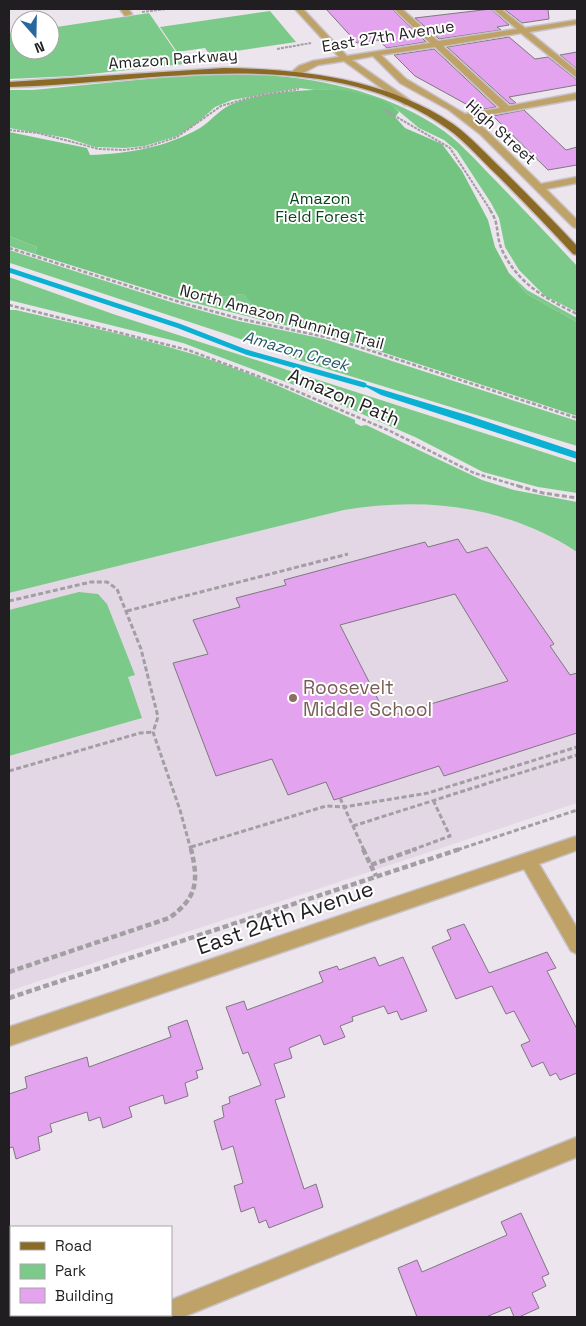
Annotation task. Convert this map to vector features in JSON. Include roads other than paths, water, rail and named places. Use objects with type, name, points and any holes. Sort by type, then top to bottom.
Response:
[{"type":"main road","name":"Amazon Parkway","points":[[9,85],[73,82],[191,70],[250,69],[296,73],[352,84],[408,103],[428,113],[467,140],[577,252]]},
{"type":"street","points":[[299,9],[345,58],[370,78],[408,103]]},
{"type":"street","points":[[398,9],[506,108]]},
{"type":"street","points":[[497,9],[577,75]]},
{"type":"street","name":"East 27th Avenue","points":[[296,73],[308,64],[577,22]]},
{"type":"street","name":"High Street","points":[[374,53],[403,80],[464,117],[483,132],[577,224]]},
{"type":"street","points":[[464,117],[577,96]]},
{"type":"street","points":[[539,187],[577,180]]},
{"type":"street","name":"East 24th Avenue","points":[[9,1037],[577,843]]},
{"type":"street","points":[[528,860],[577,945]]},
{"type":"street","points":[[172,1311],[575,1153]]},
{"type":"water","points":[[357,382],[470,416],[577,452],[577,459],[381,395]]},
{"type":"waterway","name":"Amazon Creek","points":[[9,270],[179,326],[246,352],[364,385]]},
{"type":"place","name":"Roosevelt Middle School","points":[[293,698]]},
{"type":"park label","name":"Amazon Field Forest","points":[[320,207]]}]
